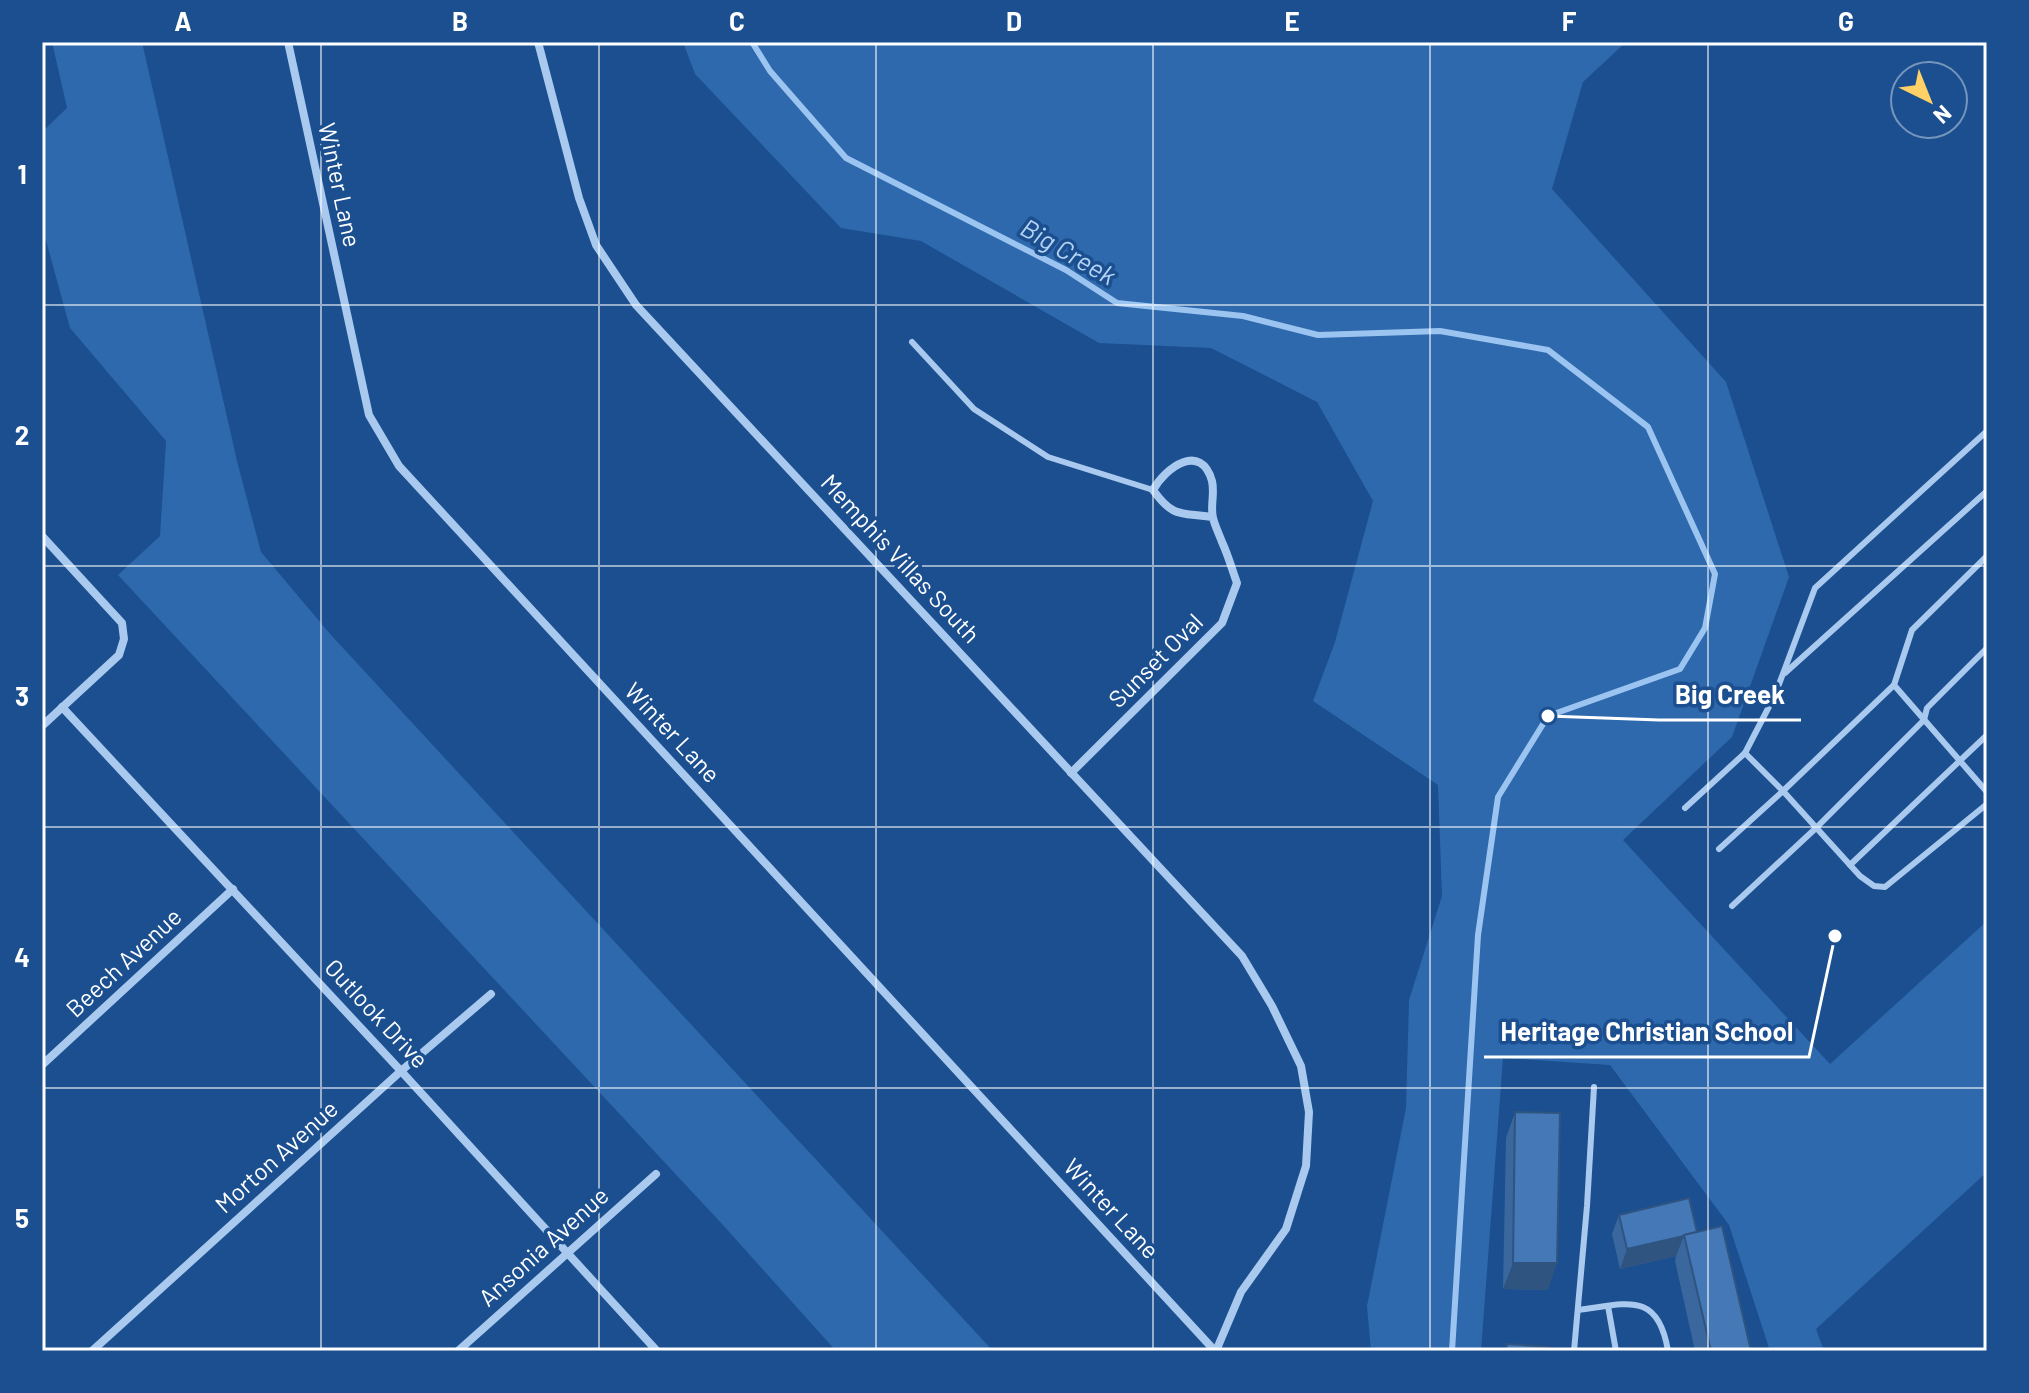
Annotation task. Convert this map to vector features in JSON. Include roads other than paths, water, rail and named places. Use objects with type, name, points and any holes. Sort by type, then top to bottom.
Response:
[{"type":"street","name":"Winter Lane","points":[[288,42],[369,415],[399,466],[1215,1351]]},
{"type":"street","name":"Memphis Villas South","points":[[538,42],[579,198],[596,245],[636,305],[1242,956],[1272,1006],[1301,1066],[1309,1112],[1306,1166],[1286,1229],[1241,1292],[1215,1351]]},
{"type":"street","name":"Sunset Oval","points":[[1071,773],[1222,623],[1237,583],[1212,517],[1214,496],[1211,478],[1204,467],[1194,461],[1180,462],[1160,477],[1153,490]]},
{"type":"street","points":[[1153,490],[1162,502],[1178,514],[1212,517]]},
{"type":"street","points":[[42,536],[122,623],[124,639],[119,655],[42,726]]},
{"type":"street","name":"Outlook Drive","points":[[62,707],[657,1351]]},
{"type":"street","name":"Beech Avenue","points":[[42,1065],[233,889]]},
{"type":"street","name":"Morton Avenue","points":[[92,1351],[401,1071],[491,994]]},
{"type":"street","name":"Ansonia Avenue","points":[[458,1351],[656,1174]]},
{"type":"lane","points":[[912,342],[974,409],[1048,457],[1153,490]]},
{"type":"lane","points":[[1685,808],[1745,753],[1775,695],[1815,588],[1987,431]]},
{"type":"lane","points":[[1782,676],[1987,491]]},
{"type":"lane","points":[[1719,849],[1894,685],[1912,630],[1987,556]]},
{"type":"lane","points":[[1732,906],[1816,828],[1924,720],[1927,708],[1987,648]]},
{"type":"lane","points":[[1894,685],[1987,792]]},
{"type":"lane","points":[[1850,865],[1987,735]]},
{"type":"lane","points":[[1745,753],[1860,876],[1874,886],[1885,887],[1987,804]]},
{"type":"lane","points":[[1574,1351],[1594,1087]]},
{"type":"lane","points":[[1578,1310],[1630,1303],[1642,1307],[1659,1319],[1668,1351]]},
{"type":"lane","points":[[1608,1306],[1616,1351]]},
{"type":"waterway","name":"Big Creek","points":[[752,42],[770,71],[846,158],[1066,270],[1117,303],[1243,316],[1318,335],[1440,331],[1548,350],[1648,427],[1715,574],[1705,628],[1680,669],[1548,716],[1498,797],[1478,935],[1452,1351]]},
{"type":"place","name":"Big Creek","points":[[1548,716]]},
{"type":"place","name":"Heritage Christian School","points":[[1835,936]]}]
